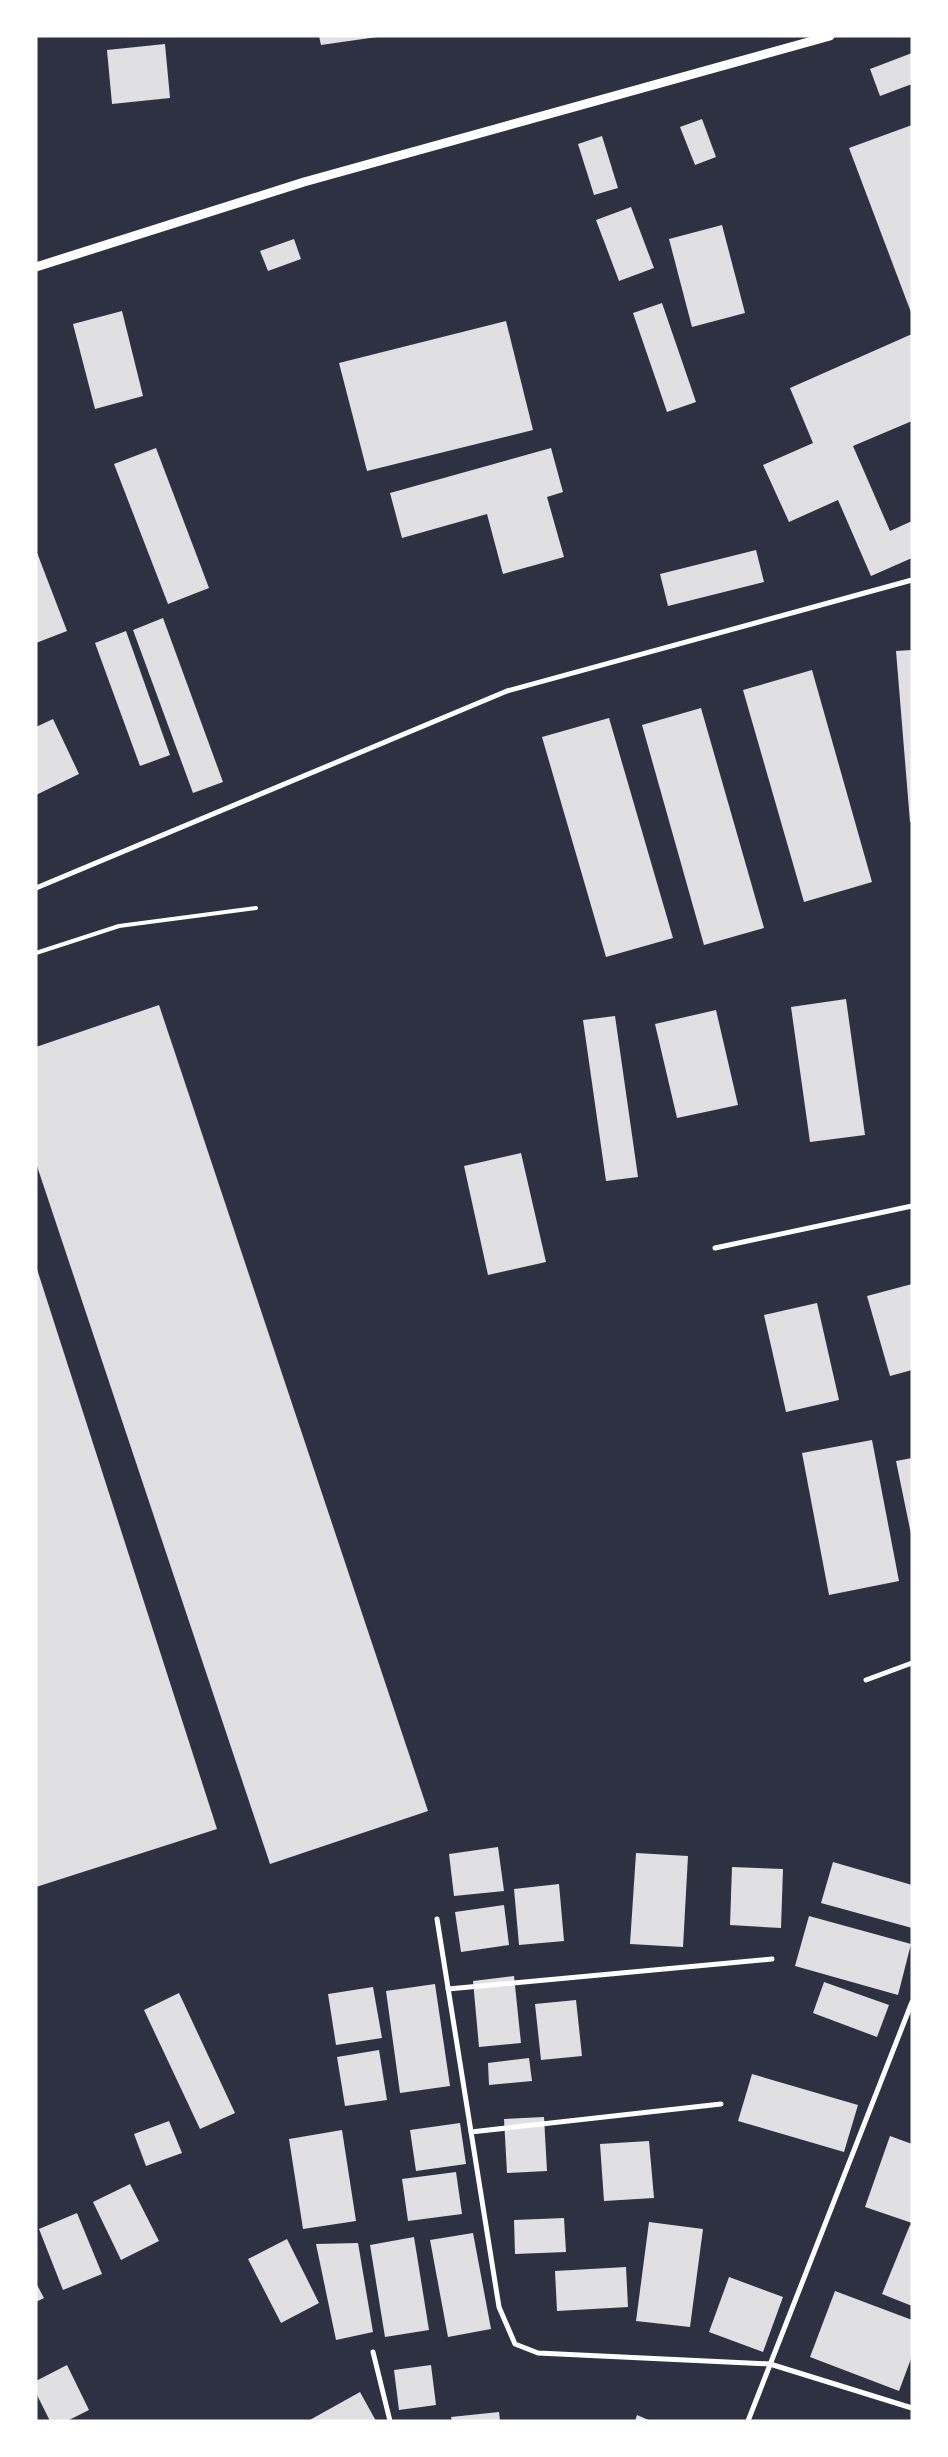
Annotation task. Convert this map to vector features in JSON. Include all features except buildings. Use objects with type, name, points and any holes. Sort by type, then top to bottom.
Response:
[{"type":"street","points":[[36,266],[304,182],[830,36]]},
{"type":"street","points":[[36,888],[507,691],[912,580]]},
{"type":"street","points":[[715,1248],[912,1206]]},
{"type":"street","points":[[866,1680],[912,1663]]},
{"type":"street","points":[[437,1919],[500,2307],[514,2344],[538,2353],[770,2364],[912,2408]]},
{"type":"street","points":[[448,1989],[772,1959]]},
{"type":"street","points":[[748,2421],[912,2002]]},
{"type":"street","points":[[471,2132],[721,2104]]},
{"type":"street","points":[[373,2352],[390,2421]]},
{"type":"lane","points":[[36,953],[119,926],[256,908]]}]
